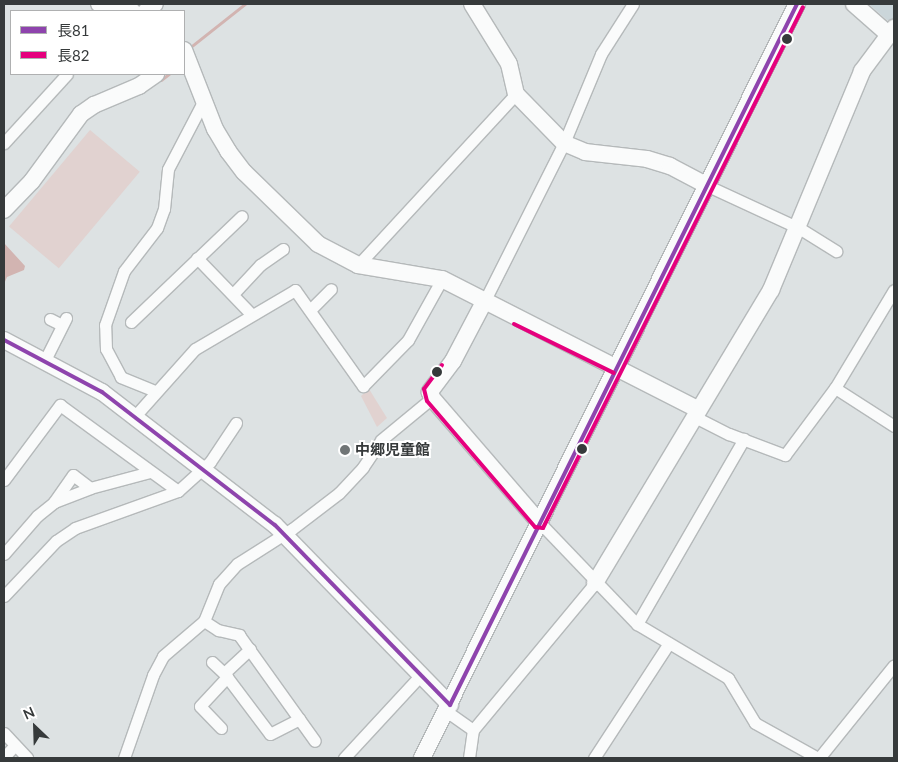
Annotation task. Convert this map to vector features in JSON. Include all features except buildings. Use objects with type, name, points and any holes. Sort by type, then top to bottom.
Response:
[{"type":"street","points":[[99,4],[127,10]]},
{"type":"street","points":[[472,4],[509,64],[516,94],[564,142],[585,152],[662,164],[799,228],[836,252]]},
{"type":"street","points":[[633,4],[601,54],[564,142],[453,361],[430,392],[432,398],[540,523],[596,583],[637,624],[728,678],[755,723],[818,758],[894,665]]},
{"type":"street","points":[[422,758],[708,186],[796,4]]},
{"type":"street","points":[[469,758],[473,730],[596,583],[771,290],[799,228],[862,71],[892,34],[854,4]]},
{"type":"street","points":[[185,54],[215,129],[244,172],[318,244],[358,265],[442,280],[617,367],[744,439],[785,455],[835,388],[894,290]]},
{"type":"street","points":[[4,143],[66,75]]},
{"type":"street","points":[[4,210],[32,181],[81,114],[94,105],[139,86],[155,75]]},
{"type":"street","points":[[358,265],[516,94]]},
{"type":"street","points":[[155,391],[121,377],[106,349],[106,320],[124,271],[157,228],[164,209],[171,161],[204,100]]},
{"type":"street","points":[[131,322],[242,216]]},
{"type":"street","points":[[232,294],[260,265],[283,249]]},
{"type":"street","points":[[197,258],[252,315]]},
{"type":"street","points":[[135,416],[155,391],[195,349],[295,290],[311,308],[363,386],[408,340],[442,280]]},
{"type":"street","points":[[311,308],[331,289]]},
{"type":"street","points":[[45,360],[64,321],[50,319]]},
{"type":"street","points":[[4,340],[45,360],[102,392],[204,468],[285,534],[448,708],[473,730]]},
{"type":"street","points":[[835,388],[894,426]]},
{"type":"street","points":[[124,758],[152,675],[163,656],[204,620],[219,584],[237,564],[285,534],[339,493],[363,467],[381,440],[432,398]]},
{"type":"street","points":[[4,480],[60,405],[178,491]]},
{"type":"street","points":[[4,596],[56,541],[75,528],[178,491],[204,468],[232,433],[236,423]]},
{"type":"street","points":[[637,624],[744,439]]},
{"type":"street","points":[[54,502],[90,488],[150,472]]},
{"type":"street","points":[[4,554],[37,516],[54,502],[72,475],[90,488]]},
{"type":"street","points":[[204,620],[218,630],[239,635],[315,741]]},
{"type":"street","points":[[594,758],[669,643]]},
{"type":"street","points":[[221,728],[200,706],[250,649]]},
{"type":"street","points":[[212,662],[226,675],[270,734],[299,718]]},
{"type":"street","points":[[344,758],[420,676]]},
{"type":"street","points":[[4,733],[27,758]]},
{"type":"street","points":[[4,757],[15,745]]},
{"type":"shaded area","points":[[869,4],[894,4],[894,20],[887,20]]},
{"type":"shaded area","points":[[90,130],[140,172],[59,268],[9,227]]},
{"type":"shaded area","points":[[4,243],[25,266],[24,270],[7,277],[4,284]]},
{"type":"shaded area","points":[[369,389],[387,418],[377,427],[361,396]]},
{"type":"waterway","points":[[192,46],[245,4]]},
{"type":"waterway","points":[[161,80],[168,75]]},
{"type":"transit line","name":"長81","points":[[4,340],[102,392],[275,525],[450,705],[797,4]]},
{"type":"transit line","name":"長82","points":[[442,365],[424,389],[427,401],[535,527],[543,528],[803,7]]},
{"type":"transit line","name":"長82","points":[[514,324],[614,373]]},
{"type":"place","name":"中郷児童館","points":[[345,450]]}]
